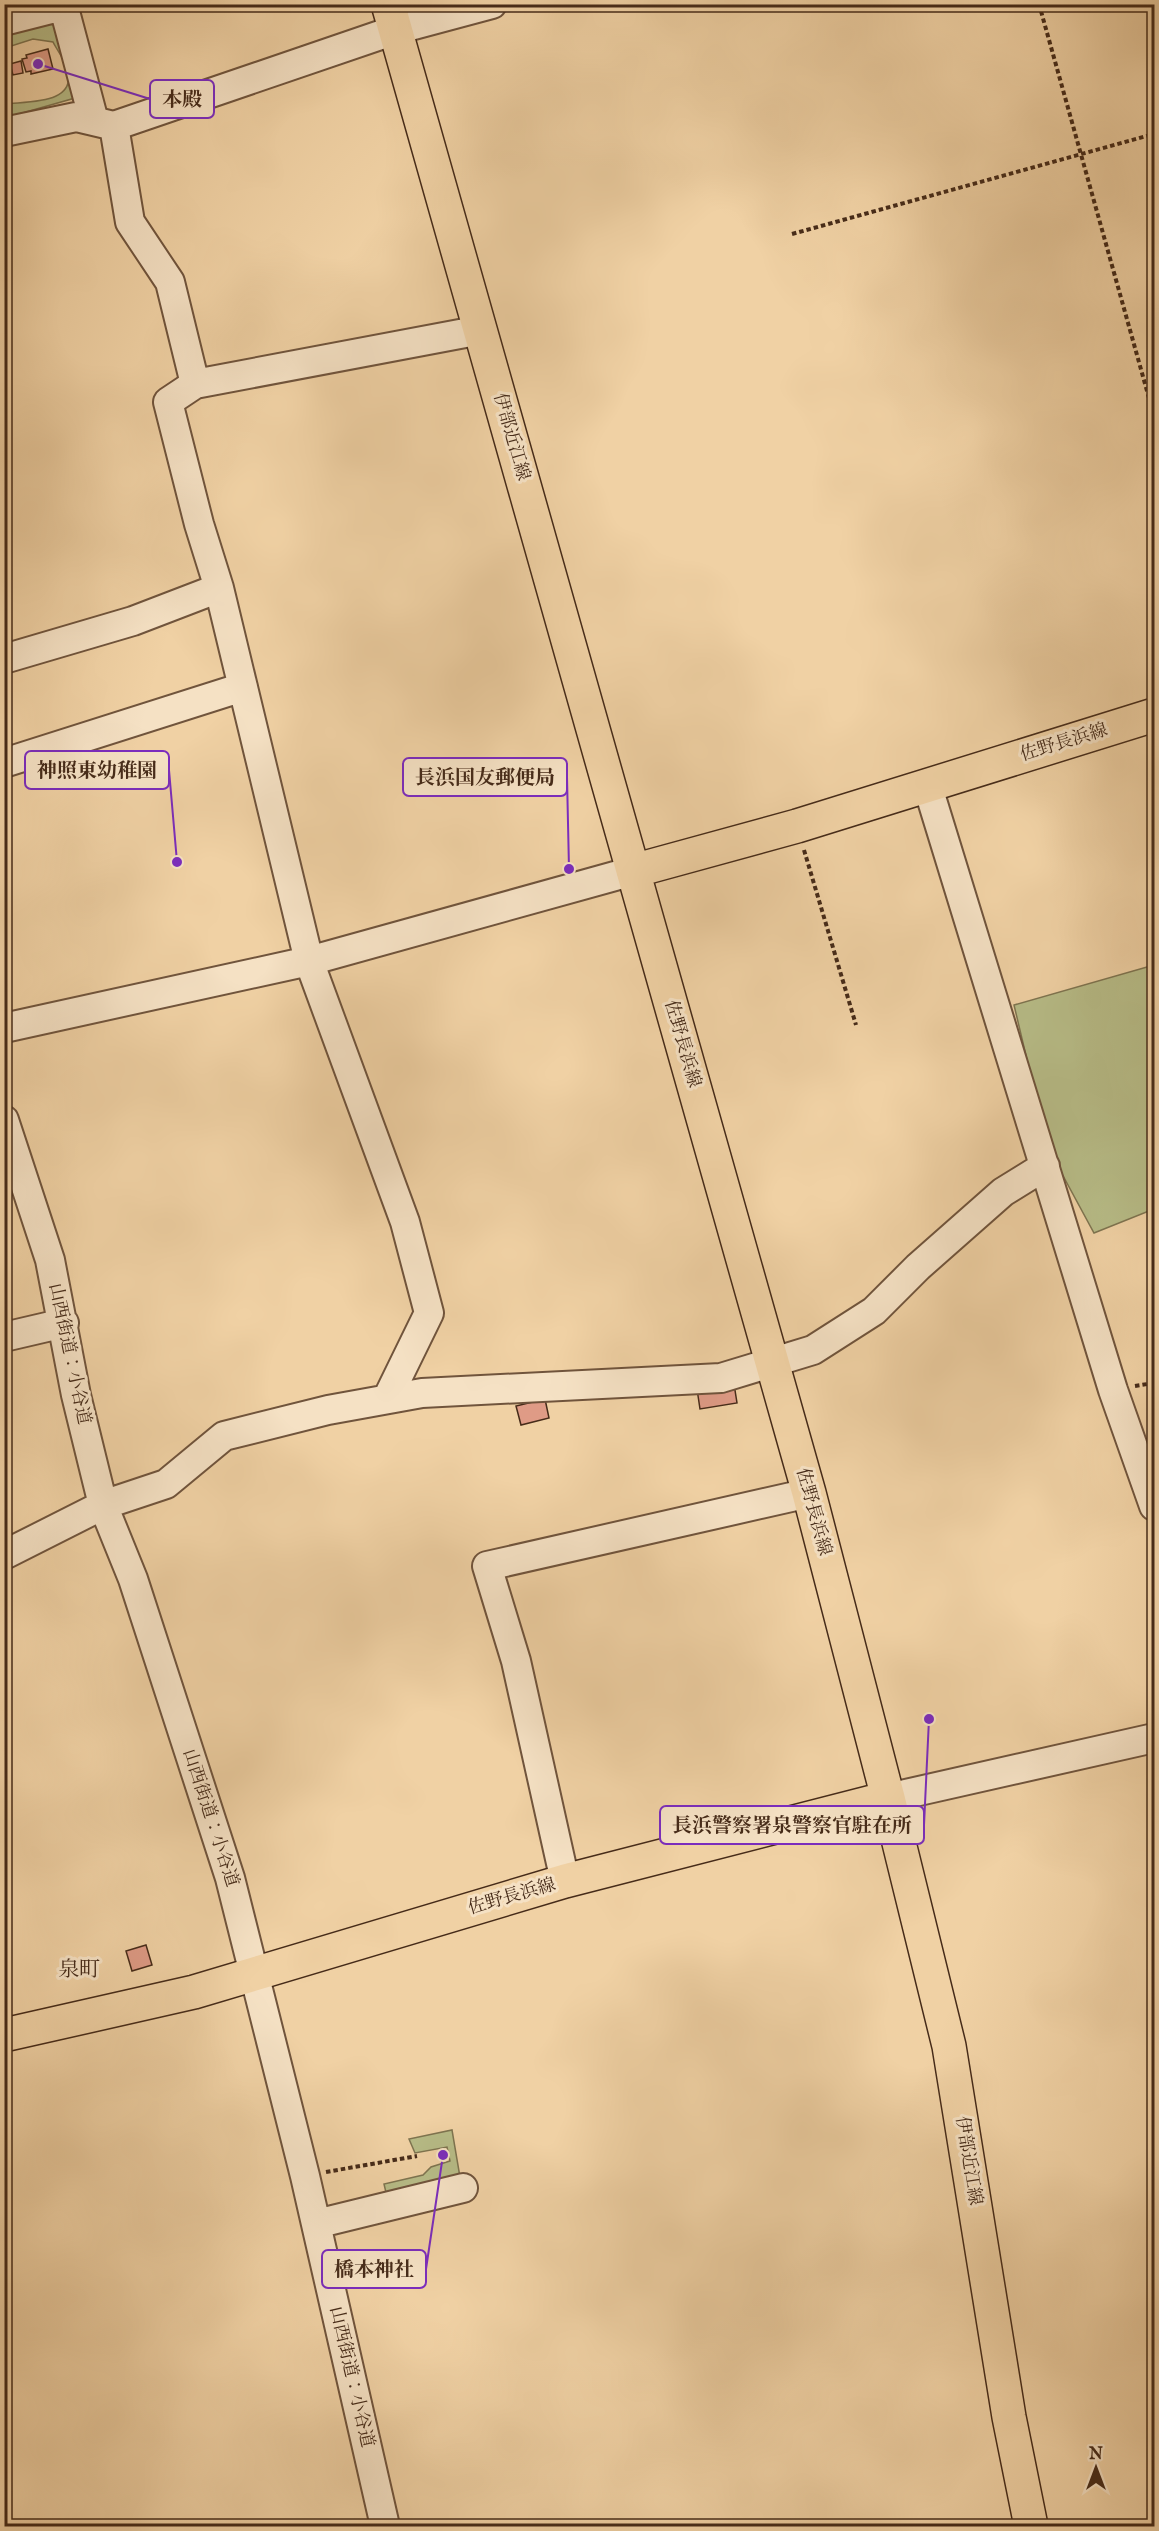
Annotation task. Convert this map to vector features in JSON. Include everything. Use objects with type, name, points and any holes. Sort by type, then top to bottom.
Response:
[{"type":"main road","name":"伊部近江線","points":[[392,17],[633,871]]},
{"type":"main road","name":"佐野長浜線","points":[[4,2035],[194,1992],[566,1881],[888,1798],[808,1493],[633,871],[797,826],[1155,715]]},
{"type":"main road","name":"伊部近江線","points":[[888,1798],[949,2046],[1009,2417],[1031,2526]]},
{"type":"street","points":[[4,132],[76,117],[104,123],[392,17],[492,4]]},
{"type":"street","points":[[4,21],[63,5],[104,123],[130,222],[170,282],[195,384]]},
{"type":"street","points":[[387,1399],[429,1313],[405,1222],[309,961],[219,588],[199,524],[168,402],[195,384],[481,330]]},
{"type":"street","points":[[4,659],[132,621],[219,588]]},
{"type":"street","points":[[4,763],[243,687]]},
{"type":"street","points":[[927,784],[1113,1390],[1155,1506]]},
{"type":"street","points":[[4,1028],[309,961],[633,871]]},
{"type":"street","name":"山西街道：小谷道","points":[[4,1120],[50,1260],[64,1323],[76,1395],[103,1505],[133,1579],[230,1878],[305,2176],[385,2526]]},
{"type":"street","points":[[4,1555],[103,1505],[166,1484],[224,1436],[328,1410],[422,1393],[721,1378],[771,1365],[813,1350],[874,1311],[918,1267],[1003,1192],[1045,1166]]},
{"type":"street","points":[[4,1337],[64,1323]]},
{"type":"street","points":[[566,1881],[516,1661],[486,1566],[808,1493]]},
{"type":"street","points":[[888,1798],[1155,1738]]},
{"type":"street","points":[[316,2224],[462,2188]]},
{"type":"path","points":[[1039,4],[1155,416]]},
{"type":"path","points":[[792,234],[1155,134]]},
{"type":"path","points":[[797,826],[856,1025]]},
{"type":"path","points":[[305,2176],[417,2156]]},
{"type":"green space","points":[[49,5],[62,5],[82,89],[75,98],[5,118],[5,104],[49,99],[59,95],[66,88],[69,79],[67,67],[53,42],[33,39],[5,48],[4,17]]},
{"type":"green space","points":[[1154,965],[1154,1209],[1094,1233],[1048,1148],[1014,1005]]},
{"type":"green space","points":[[452,2130],[461,2183],[388,2201],[384,2184],[423,2175],[431,2167],[450,2161],[447,2147],[415,2153],[409,2139]]},
{"type":"building","points":[[48,49],[53,69],[31,74],[31,71],[26,72],[22,59],[27,58],[26,55]]},
{"type":"building","points":[[21,61],[23,73],[13,75],[10,64]]},
{"type":"building","points":[[734,1384],[737,1403],[700,1409],[697,1389]]},
{"type":"building","points":[[545,1399],[549,1418],[521,1425],[516,1406]]},
{"type":"building","points":[[146,1945],[152,1965],[132,1971],[126,1951]]},
{"type":"place","name":"本殿","points":[[38,64]]},
{"type":"place","name":"神照東幼稚園","points":[[177,862]]},
{"type":"place","name":"長浜国友郵便局","points":[[569,869]]},
{"type":"place","name":"長浜警察署泉警察官駐在所","points":[[929,1719]]},
{"type":"place","name":"橋本神社","points":[[443,2155]]},
{"type":"district","name":"泉町","points":[[79,1970]]}]
